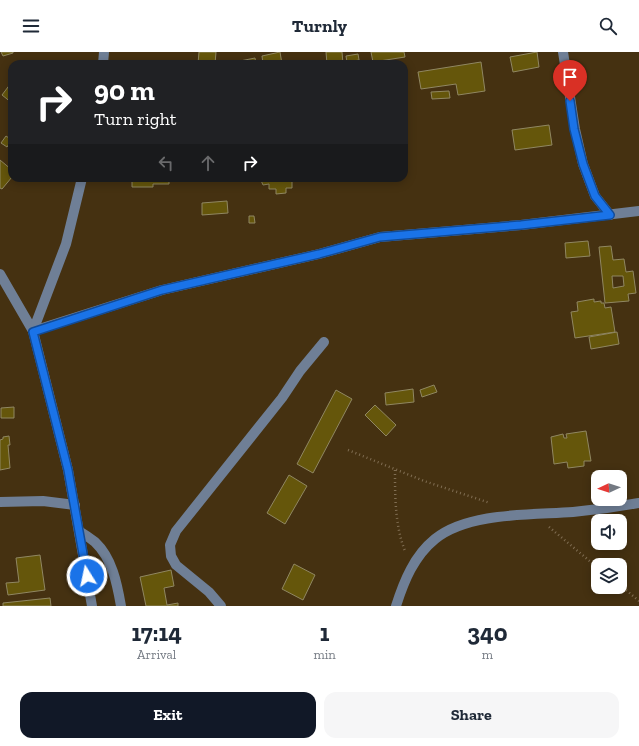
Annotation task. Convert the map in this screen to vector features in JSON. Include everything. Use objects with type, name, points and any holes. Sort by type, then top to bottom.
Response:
[{"type":"street","points":[[563,52],[574,129],[583,164],[595,196],[610,215]]},
{"type":"street","points":[[33,332],[66,244],[81,182]]},
{"type":"street","points":[[33,332],[162,290],[319,254],[380,237],[521,225],[639,211]]},
{"type":"street","points":[[0,274],[33,332],[68,470],[92,606]]},
{"type":"street","points":[[221,606],[209,592],[176,565],[171,556],[170,546],[176,531],[278,404],[300,371],[324,342]]},
{"type":"street","points":[[0,502],[43,501],[74,505]]},
{"type":"street","points":[[396,606],[403,585],[414,562],[435,539],[455,527],[487,519],[573,512],[639,503]]},
{"type":"street","points":[[79,531],[95,542],[109,560],[118,589],[121,606]]},
{"type":"path","points":[[348,450],[424,481],[494,504]]},
{"type":"path","points":[[395,470],[395,495],[400,537],[406,553],[414,562]]},
{"type":"path","points":[[534,514],[591,562]]},
{"type":"path","points":[[627,591],[639,601]]},
{"type":"building","points":[[1,52],[13,52],[13,53],[3,56]]},
{"type":"building","points":[[199,52],[216,52],[215,60],[198,60]]},
{"type":"building","points":[[280,52],[281,60],[262,60],[262,56]]},
{"type":"building","points":[[326,52],[342,52],[343,60],[327,60]]},
{"type":"building","points":[[371,52],[404,52],[405,57],[386,60],[373,60]]},
{"type":"building","points":[[537,52],[539,67],[513,72],[510,57]]},
{"type":"building","points":[[358,54],[359,60],[347,60],[346,56]]},
{"type":"building","points":[[255,58],[255,60],[245,60]]},
{"type":"building","points":[[481,62],[485,91],[458,95],[456,84],[421,89],[418,72]]},
{"type":"building","points":[[8,87],[8,100],[2,95]]},
{"type":"building","points":[[449,91],[450,98],[432,99],[431,92]]},
{"type":"building","points":[[549,125],[552,145],[515,150],[512,130]]},
{"type":"building","points":[[6,136],[8,137],[7,147],[1,143]]},
{"type":"building","points":[[0,160],[8,167],[8,182],[2,189],[0,188]]},
{"type":"building","points":[[132,182],[169,182],[169,184],[153,184],[153,187],[132,187]]},
{"type":"building","points":[[262,182],[292,182],[292,188],[286,188],[286,193],[276,194],[276,189],[269,189],[269,184],[263,185]]},
{"type":"building","points":[[227,201],[228,213],[202,215],[202,203]]},
{"type":"building","points":[[249,216],[254,216],[255,223],[249,223]]},
{"type":"building","points":[[588,241],[590,256],[566,258],[565,243]]},
{"type":"building","points":[[611,246],[613,260],[624,259],[626,272],[633,271],[636,293],[628,294],[629,301],[605,303],[599,247]],"holes":[[[612,276],[623,276],[624,286],[613,288]]]},
{"type":"building","points":[[594,299],[594,302],[601,301],[601,303],[604,303],[605,308],[611,307],[615,332],[575,338],[571,312],[578,311],[577,302]]},
{"type":"building","points":[[617,332],[619,344],[591,349],[589,337]]},
{"type":"building","points":[[434,385],[437,392],[422,397],[420,390]]},
{"type":"building","points":[[413,389],[414,402],[386,405],[385,393]]},
{"type":"building","points":[[336,390],[352,399],[313,473],[297,464]]},
{"type":"building","points":[[375,405],[396,425],[386,436],[365,415]]},
{"type":"building","points":[[14,407],[14,418],[1,418],[1,408]]},
{"type":"building","points":[[586,431],[591,461],[584,461],[584,466],[568,468],[567,462],[554,464],[551,437],[563,434],[564,438],[567,438],[566,434]]},
{"type":"building","points":[[9,436],[10,445],[8,445],[10,468],[0,470],[0,440],[3,439],[3,437]]},
{"type":"building","points":[[289,475],[307,486],[285,524],[267,513]]},
{"type":"building","points":[[40,555],[45,590],[8,595],[6,583],[19,582],[16,558]]},
{"type":"building","points":[[294,564],[315,575],[303,600],[282,589]]},
{"type":"building","points":[[171,570],[174,586],[164,588],[167,605],[178,603],[178,606],[146,606],[140,577]]},
{"type":"building","points":[[50,598],[51,606],[3,606],[3,603]]},
{"type":"route","points":[[87,576],[68,470],[33,332],[162,290],[319,254],[380,237],[521,225],[610,215],[595,196],[583,164],[574,129],[570,101]]}]
